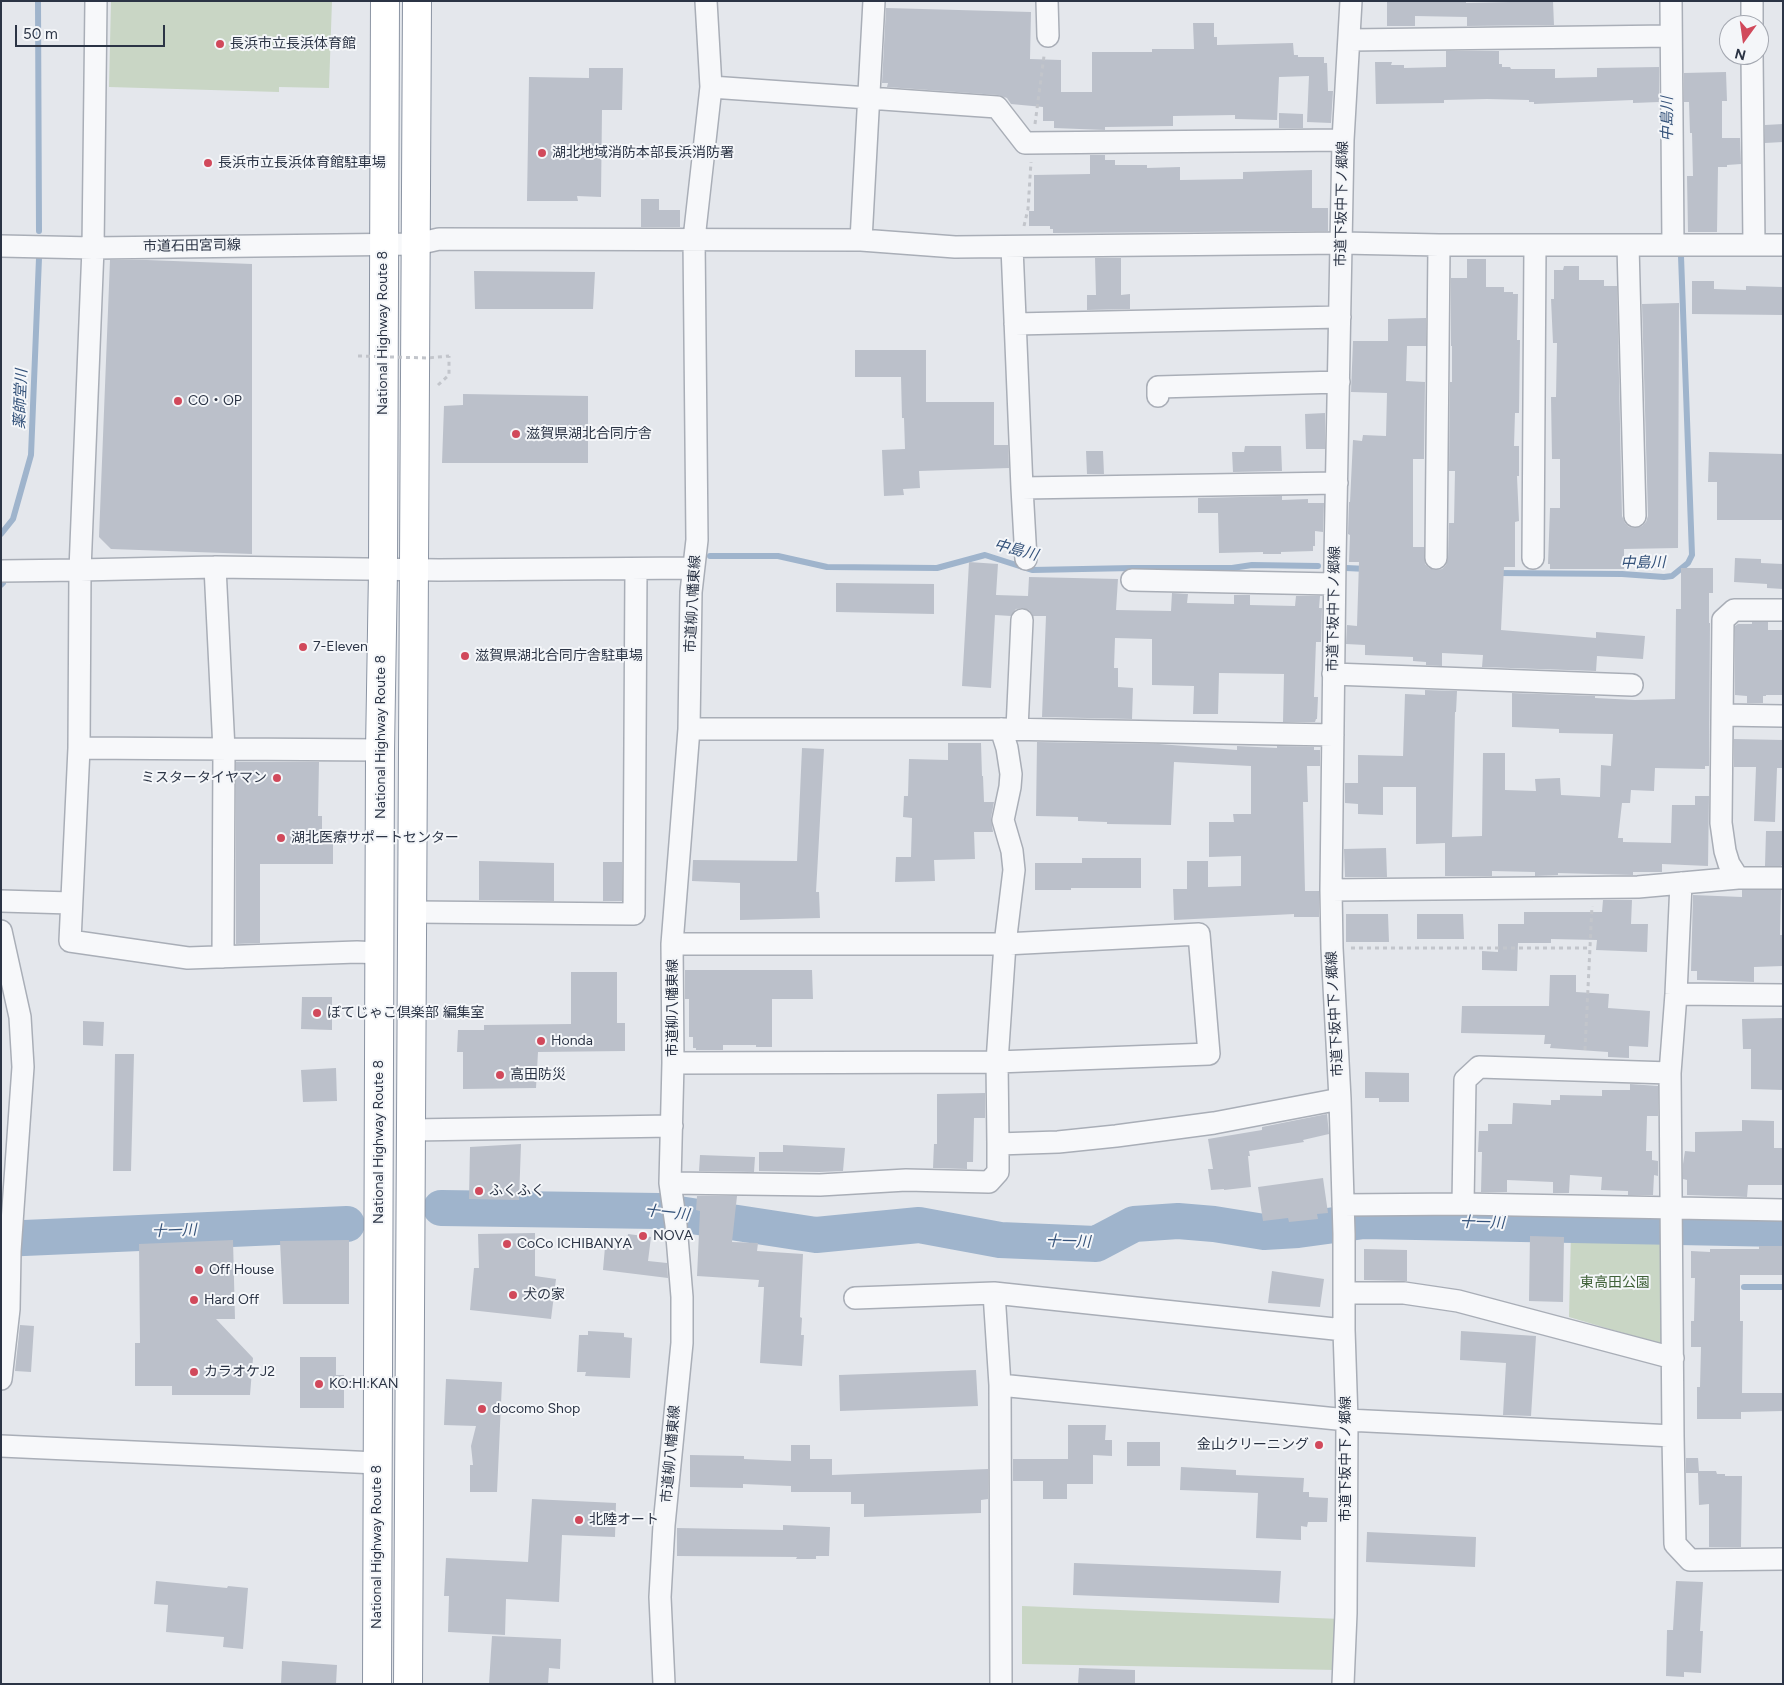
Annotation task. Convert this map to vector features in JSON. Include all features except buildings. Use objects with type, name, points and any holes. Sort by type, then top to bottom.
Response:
[{"type":"highway","name":"National Highway Route 8","points":[[377,1684],[385,1]]},
{"type":"highway","points":[[408,1684],[417,1]]},
{"type":"street","points":[[96,1],[93,248],[80,570],[79,748],[70,941],[188,958],[357,952],[380,953]]},
{"type":"street","name":"市道柳八幡東線","points":[[664,1684],[660,1597],[664,1525],[682,1343],[682,1297],[675,1216],[670,1183],[673,1063],[672,944],[689,729],[691,592],[697,540],[694,239],[711,86],[706,1]]},
{"type":"street","points":[[861,240],[874,1]]},
{"type":"street","points":[[1047,1],[1048,36]]},
{"type":"street","name":"市道下坂中下ノ郷線","points":[[1343,1684],[1346,1612],[1347,1420],[1344,1330],[1344,1219],[1332,948],[1333,674],[1343,140],[1351,1]]},
{"type":"street","points":[[1671,1],[1674,245]]},
{"type":"street","points":[[1752,1],[1752,15]]},
{"type":"street","points":[[1350,40],[1671,36]]},
{"type":"street","points":[[1752,65],[1754,245]]},
{"type":"street","points":[[711,86],[997,107],[1025,143],[1343,140]]},
{"type":"street","name":"市道石田宮司線","points":[[1,246],[93,248],[417,244],[439,239],[861,240],[955,247],[1342,243],[1439,245],[1783,245]]},
{"type":"street","points":[[1436,558],[1439,245]]},
{"type":"street","points":[[1533,558],[1535,245]]},
{"type":"street","points":[[1628,245],[1635,516]]},
{"type":"street","points":[[1012,247],[1026,559]]},
{"type":"street","points":[[1015,324],[1340,317]]},
{"type":"street","points":[[1158,396],[1158,387],[1339,382]]},
{"type":"street","points":[[1022,488],[1337,483]]},
{"type":"street","points":[[1,571],[215,567],[383,570],[693,568]]},
{"type":"street","points":[[215,567],[224,750],[223,956]]},
{"type":"street","points":[[413,912],[634,914],[636,569]]},
{"type":"street","points":[[1132,580],[1335,571]]},
{"type":"street","points":[[1738,878],[1725,851],[1721,823],[1723,620],[1734,610],[1783,610]]},
{"type":"street","points":[[670,1183],[820,1186],[906,1180],[988,1182],[998,1172],[998,1062],[1005,944],[1014,870],[1012,851],[1003,820],[1010,787],[1011,774],[1007,748],[1022,620]]},
{"type":"street","points":[[1333,674],[1632,685]]},
{"type":"street","points":[[1722,716],[1783,716]]},
{"type":"street","points":[[689,729],[1009,729],[1333,735]]},
{"type":"street","points":[[79,748],[380,750]]},
{"type":"street","points":[[1332,890],[1638,887],[1738,878],[1783,878]]},
{"type":"street","points":[[1681,883],[1670,1073],[1675,1544],[1690,1560],[1783,1559]]},
{"type":"street","points":[[1,901],[71,902]]},
{"type":"street","points":[[1,931],[20,1017],[23,1067],[11,1241],[9,1309],[1,1379]]},
{"type":"street","points":[[672,944],[1005,944],[1199,934],[1208,1054],[998,1062],[673,1063]]},
{"type":"street","points":[[1676,994],[1783,995]]},
{"type":"street","points":[[1463,1204],[1465,1080],[1479,1067],[1670,1073]]},
{"type":"street","points":[[998,1144],[1058,1142],[1116,1136],[1214,1123],[1340,1099]]},
{"type":"street","points":[[412,1130],[672,1126]]},
{"type":"street","points":[[1344,1219],[1463,1204],[1672,1220],[1783,1210]]},
{"type":"street","points":[[855,1298],[994,1292],[1344,1330]]},
{"type":"street","points":[[994,1292],[1000,1385],[1001,1684]]},
{"type":"street","points":[[1344,1292],[1404,1293],[1458,1301],[1673,1358]]},
{"type":"street","points":[[1000,1385],[1347,1420],[1673,1436]]},
{"type":"street","points":[[1,1446],[377,1463]]},
{"type":"path","points":[[358,356],[428,358],[449,356],[449,374],[438,386]]},
{"type":"path","points":[[1584,1070],[1593,888]]},
{"type":"path","points":[[1332,948],[1590,948]]},
{"type":"green space","name":"長浜市立長浜体育館","points":[[111,1],[332,1],[329,88],[279,87],[279,92],[109,87]]},
{"type":"green space","name":"東高田公園","points":[[1571,1232],[1660,1234],[1663,1345],[1569,1317]]},
{"type":"green space","points":[[1022,1606],[1341,1619],[1336,1670],[1022,1664]]},
{"type":"waterway","name":"薬師堂川","points":[[38,1],[39,231]]},
{"type":"waterway","name":"中島川","points":[[1497,573],[1622,574],[1664,577],[1672,576],[1688,563],[1692,555],[1681,256]]},
{"type":"waterway","name":"薬師堂川","points":[[1,534],[13,519],[31,455],[39,258]]},
{"type":"waterway","name":"中島川","points":[[710,556],[778,556],[827,567],[937,568],[985,555],[1032,570],[1232,568],[1252,565],[1318,566]]},
{"type":"waterway","name":"中島川","points":[[1346,568],[1367,569]]},
{"type":"waterway","name":"十一川","points":[[441,1208],[659,1211],[816,1235],[919,1225],[1000,1240],[1096,1244],[1134,1224],[1178,1221],[1214,1224],[1264,1232],[1298,1230],[1364,1221],[1783,1229]]},
{"type":"waterway","name":"十一川","points":[[1,1239],[347,1224]]},
{"type":"waterway","points":[[1744,1287],[1783,1287]]},
{"type":"place","name":"長浜市立長浜体育館","points":[[220,44]]},
{"type":"place","name":"湖北地域消防本部長浜消防署","points":[[542,153]]},
{"type":"place","name":"長浜市立長浜体育館駐車場","points":[[208,163]]},
{"type":"place","name":"CO・OP","points":[[178,401]]},
{"type":"place","name":"滋賀県湖北合同庁舎","points":[[516,434]]},
{"type":"place","name":"7-Eleven","points":[[303,647]]},
{"type":"place","name":"滋賀県湖北合同庁舎駐車場","points":[[465,656]]},
{"type":"place","name":"ミスタータイヤマン","points":[[277,778]]},
{"type":"place","name":"湖北医療サポートセンター","points":[[281,838]]},
{"type":"place","name":"ぼてじゃこ倶楽部 編集室","points":[[317,1013]]},
{"type":"place","name":"Honda","points":[[541,1041]]},
{"type":"place","name":"高田防災","points":[[500,1075]]},
{"type":"place","name":"ふくふく","points":[[479,1191]]},
{"type":"place","name":"NOVA","points":[[643,1236]]},
{"type":"place","name":"CoCo ICHIBANYA","points":[[507,1244]]},
{"type":"place","name":"Off House","points":[[199,1270]]},
{"type":"place","name":"犬の家","points":[[513,1295]]},
{"type":"place","name":"Hard Off","points":[[194,1300]]},
{"type":"place","name":"カラオケJ2","points":[[194,1372]]},
{"type":"place","name":"KO:HI:KAN","points":[[319,1384]]},
{"type":"place","name":"docomo Shop","points":[[482,1409]]},
{"type":"place","name":"金山クリーニング","points":[[1319,1445]]},
{"type":"place","name":"北陸オート","points":[[579,1520]]}]
